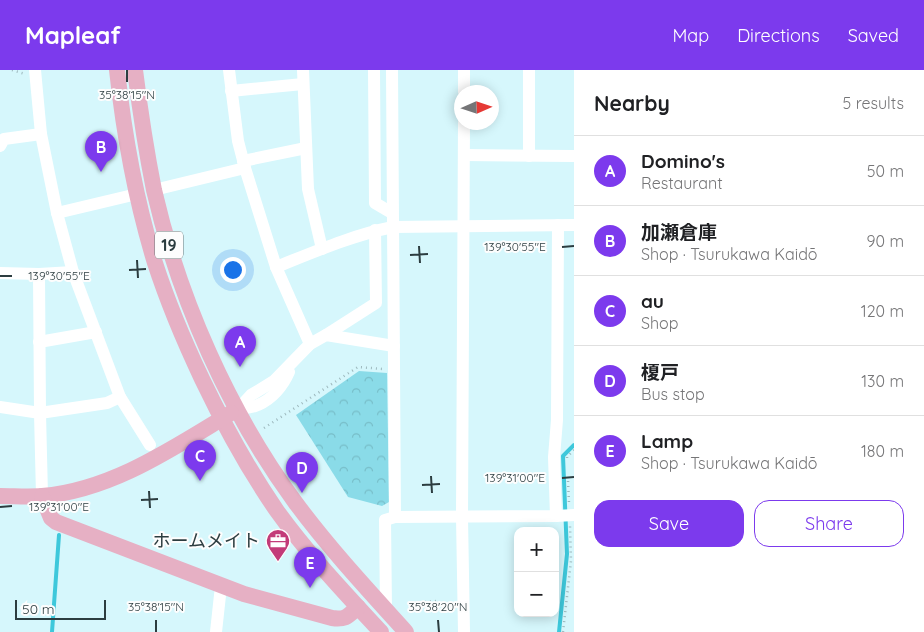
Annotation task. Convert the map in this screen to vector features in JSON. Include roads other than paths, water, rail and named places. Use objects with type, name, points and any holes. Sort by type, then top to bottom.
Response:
[{"type":"main road","name":"19","points":[[117,70],[122,112],[137,194],[155,263],[173,314],[194,361],[240,452],[278,511],[319,564],[381,632]]},
{"type":"main road","name":"19","points":[[135,70],[154,190],[173,260],[190,307],[211,355],[238,410],[295,502],[337,556],[406,632]]},
{"type":"main road","points":[[0,496],[42,496],[88,487],[155,458],[238,410]]},
{"type":"main road","points":[[42,496],[51,518],[56,522],[221,586],[332,618],[341,619],[348,617],[358,607]]},
{"type":"street","points":[[35,70],[41,134],[57,213],[73,272],[120,397],[150,445]]},
{"type":"street","points":[[229,70],[238,141],[244,164],[276,267],[310,344]]},
{"type":"street","points":[[303,70],[308,189],[322,249]]},
{"type":"street","points":[[374,70],[375,203],[392,213]]},
{"type":"street","points":[[392,70],[396,517]]},
{"type":"street","points":[[464,70],[464,85]]},
{"type":"street","points":[[529,70],[529,156]]},
{"type":"street","points":[[231,91],[303,84]]},
{"type":"street","points":[[464,130],[462,517],[464,632]]},
{"type":"street","points":[[0,146],[4,139],[41,134]]},
{"type":"street","points":[[154,190],[306,148]]},
{"type":"street","points":[[464,155],[574,156]]},
{"type":"street","points":[[57,213],[137,194]]},
{"type":"street","points":[[556,516],[554,457],[557,420],[558,225]]},
{"type":"street","points":[[276,267],[375,230],[393,226],[574,225]]},
{"type":"street","points":[[238,410],[257,406],[268,400],[280,388],[300,352],[376,304],[375,230]]},
{"type":"street","points":[[0,273],[39,274],[73,272]]},
{"type":"street","points":[[39,274],[42,496]]},
{"type":"street","points":[[40,342],[96,332]]},
{"type":"street","points":[[326,335],[394,346]]},
{"type":"street","points":[[0,408],[40,413],[107,403],[120,397]]},
{"type":"street","points":[[386,610],[385,520],[396,517],[572,515]]},
{"type":"street","points":[[216,632],[221,586]]},
{"type":"waterway","points":[[559,632],[567,554],[563,456],[574,445]]},
{"type":"waterway","points":[[52,632],[59,535]]},
{"type":"place","name":"加瀬倉庫","points":[[101,172]]},
{"type":"place","name":"Domino's","points":[[240,367]]},
{"type":"place","name":"au","points":[[200,481]]},
{"type":"place","name":"榎戸","points":[[302,493]]},
{"type":"place","name":"ホームメイト","points":[[278,562]]},
{"type":"place","name":"Lamp","points":[[310,588]]}]
